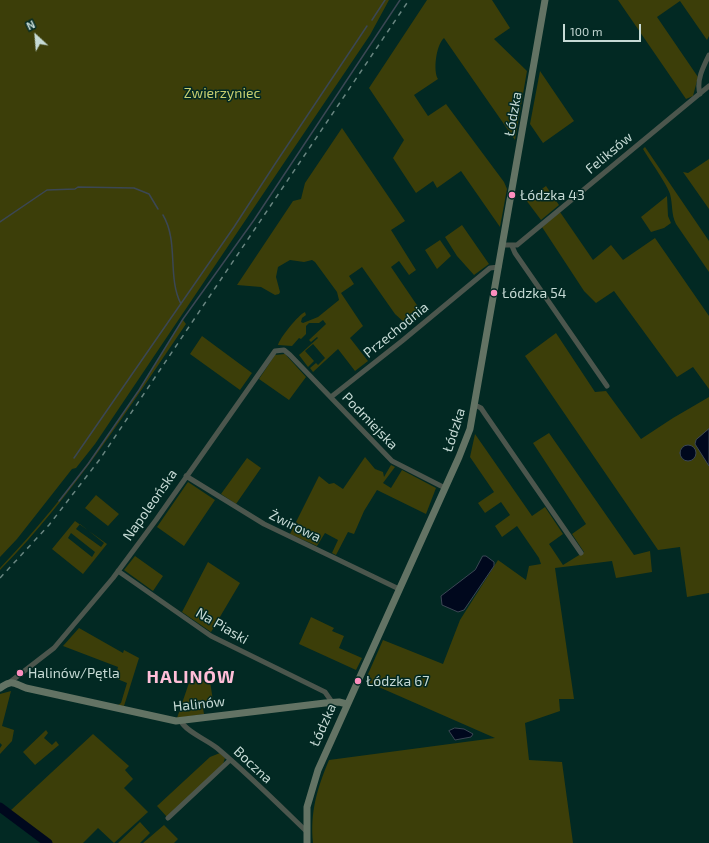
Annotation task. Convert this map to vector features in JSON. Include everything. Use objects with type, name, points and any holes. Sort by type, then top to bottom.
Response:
[{"type":"main road","name":"Łódzka","points":[[307,843],[307,807],[312,784],[465,443],[475,405],[545,0]]},
{"type":"main road","name":"Halinów","points":[[14,683],[26,688],[180,721],[328,702],[347,704]]},
{"type":"main road","points":[[0,688],[14,683]]},
{"type":"street","points":[[700,94],[699,88],[701,74],[709,55]]},
{"type":"street","name":"Feliksów","points":[[512,246],[517,245],[709,86]]},
{"type":"street","points":[[503,245],[512,246],[514,253],[607,386]]},
{"type":"street","name":"Przechodnia","points":[[331,397],[402,341],[490,268],[499,267]]},
{"type":"street","name":"Napoleońska","points":[[14,683],[20,674],[45,656],[64,638],[118,571],[272,354],[282,350],[290,354]]},
{"type":"street","name":"Podmiejska","points":[[290,354],[392,461],[445,488]]},
{"type":"street","points":[[475,405],[481,408],[581,553]]},
{"type":"street","name":"Żwirowa","points":[[186,476],[264,524],[399,589]]},
{"type":"street","name":"Na Piaski","points":[[118,571],[211,636],[322,690],[328,702]]},
{"type":"street","name":"Boczna","points":[[180,721],[184,728],[206,740],[230,760],[306,831]]},
{"type":"street","points":[[168,818],[230,760]]},
{"type":"green space","name":"Zwierzyniec","points":[[0,0],[389,0],[370,35],[95,444],[76,468],[72,469],[17,539],[0,557]]},
{"type":"green space","points":[[427,0],[492,0],[510,28],[494,39],[527,71],[515,140],[444,38],[439,46],[436,58],[436,75],[438,79],[414,95],[428,116],[446,104],[504,182],[507,189],[500,227],[461,171],[437,188],[433,181],[416,193],[393,158],[404,140],[369,88]]},
{"type":"green space","points":[[618,0],[709,0],[709,36],[707,40],[680,1],[657,17],[698,77],[693,96],[686,99]]},
{"type":"green space","points":[[540,71],[574,121],[543,143],[530,124]]},
{"type":"green space","points":[[342,128],[405,221],[391,230],[416,270],[409,275],[399,261],[391,267],[423,314],[406,324],[395,314],[362,267],[349,276],[354,284],[341,293],[363,326],[350,338],[368,361],[355,371],[338,349],[313,372],[310,368],[316,363],[318,365],[325,358],[313,344],[305,351],[314,361],[308,367],[299,355],[318,338],[317,337],[311,342],[309,340],[326,324],[323,320],[319,323],[309,323],[306,326],[306,334],[301,339],[299,338],[292,346],[278,345],[285,332],[302,314],[305,312],[306,315],[302,318],[301,322],[303,323],[318,317],[339,300],[337,292],[315,262],[312,260],[304,262],[290,260],[278,267],[276,277],[280,292],[279,294],[275,295],[261,287],[237,285],[293,201],[301,199],[305,183]]},
{"type":"green space","points":[[645,147],[709,241],[709,272],[676,224],[673,217],[669,190],[643,149]]},
{"type":"green space","points":[[709,159],[709,209],[683,172],[688,173]]},
{"type":"green space","points":[[546,186],[559,205],[541,220],[526,200]]},
{"type":"green space","points":[[667,196],[668,216],[671,223],[664,228],[651,232],[641,217]]},
{"type":"green space","points":[[560,212],[593,260],[611,245],[623,260],[655,238],[709,316],[709,389],[693,367],[677,377],[614,291],[596,303],[584,291],[542,227]]},
{"type":"green space","points":[[462,225],[489,264],[474,275],[457,256],[445,237]]},
{"type":"green space","points":[[440,240],[451,256],[437,269],[425,250]]},
{"type":"green space","points":[[183,320],[186,324],[99,451],[52,512],[27,542],[0,570],[0,568],[51,510],[98,449],[142,385]]},
{"type":"green space","points":[[556,333],[595,392],[606,391],[641,439],[709,397],[709,593],[687,597],[680,547],[658,550],[525,356]]},
{"type":"green space","points":[[202,336],[252,373],[240,390],[190,354]]},
{"type":"green space","points":[[285,354],[306,377],[289,400],[259,379],[275,355]]},
{"type":"green space","points":[[549,433],[634,555],[650,551],[652,572],[616,578],[612,561],[555,568],[574,699],[559,699],[560,711],[525,723],[529,760],[562,762],[573,843],[313,843],[312,832],[315,801],[329,760],[495,738],[365,681],[383,640],[443,664],[460,620],[498,560],[526,580],[529,566],[541,564],[539,558],[517,526],[502,537],[495,526],[510,515],[501,502],[485,513],[478,503],[494,492],[470,457],[475,434],[532,516],[545,507],[563,534],[549,544],[563,565],[584,552],[572,534],[586,524],[533,443]]},
{"type":"green space","points":[[365,457],[375,469],[383,472],[384,477],[391,465],[395,467],[383,483],[391,488],[402,470],[436,488],[426,514],[377,490],[364,511],[354,534],[348,532],[336,555],[332,553],[338,540],[325,533],[317,546],[290,534],[319,476],[329,484],[334,483],[343,489]]},
{"type":"green space","points":[[247,458],[261,468],[236,504],[221,494]]},
{"type":"green space","points":[[188,482],[215,500],[184,546],[157,527]]},
{"type":"green space","points":[[96,495],[119,514],[108,526],[85,508]]},
{"type":"green space","points":[[75,521],[80,524],[76,529],[101,547],[104,543],[88,530],[107,544],[83,574],[52,549]],"holes":[[[71,533],[95,552],[92,557],[68,538]]]},
{"type":"green space","points":[[135,556],[163,576],[153,591],[124,570]]},
{"type":"green space","points":[[208,562],[240,583],[211,632],[182,612]]},
{"type":"green space","points":[[311,617],[334,628],[332,631],[344,636],[339,648],[362,658],[356,670],[299,644]]},
{"type":"green space","points":[[79,628],[123,653],[124,650],[139,658],[124,706],[118,705],[121,703],[127,683],[115,678],[118,667],[63,646]]},
{"type":"green space","points":[[191,677],[210,681],[213,701],[202,703],[204,714],[177,718]]},
{"type":"green space","points":[[11,691],[2,726],[14,730],[12,741],[0,754],[0,748],[2,745],[0,743],[0,694]]},
{"type":"green space","points":[[46,730],[48,733],[44,738],[52,745],[56,741],[59,745],[35,765],[23,752]]},
{"type":"green space","points":[[93,734],[129,766],[125,770],[133,779],[124,788],[148,812],[114,843],[98,828],[83,843],[44,843],[0,809],[0,804],[10,811]]},
{"type":"green space","points":[[220,753],[225,758],[223,764],[167,817],[157,806],[210,757]]},
{"type":"green space","points":[[140,822],[150,833],[140,843],[118,843]]},
{"type":"green space","points":[[164,825],[178,839],[174,843],[143,843]]},
{"type":"water","points":[[709,429],[709,466],[695,444],[696,440]]},
{"type":"water","points":[[685,445],[691,445],[696,450],[694,459],[691,461],[685,461],[680,456],[680,450]]},
{"type":"water","points":[[483,556],[486,556],[494,562],[494,566],[464,610],[458,612],[442,605],[441,596],[475,570]]},
{"type":"water","points":[[455,728],[464,729],[473,734],[471,737],[455,740],[449,731]]},
{"type":"waterway","points":[[372,20],[385,0]]},
{"type":"waterway","points":[[59,501],[88,464],[139,390],[183,319],[254,220],[400,0]]},
{"type":"waterway","points":[[74,458],[234,227],[367,26]]},
{"type":"waterway","points":[[0,222],[47,190],[75,189],[78,187],[134,188],[149,194],[158,209]]},
{"type":"waterway","points":[[163,215],[171,236],[173,271],[177,294],[181,304]]},
{"type":"waterway","points":[[0,807],[48,843]]},
{"type":"railway","points":[[0,578],[49,525],[100,459],[409,0]]},
{"type":"place","name":"Łódzka 43","points":[[512,195]]},
{"type":"place","name":"Łódzka 54","points":[[494,293]]},
{"type":"place","name":"Halinów/Pętla","points":[[20,673]]},
{"type":"place","name":"Łódzka 67","points":[[358,681]]},
{"type":"district","name":"HALINÓW","points":[[191,677]]}]
